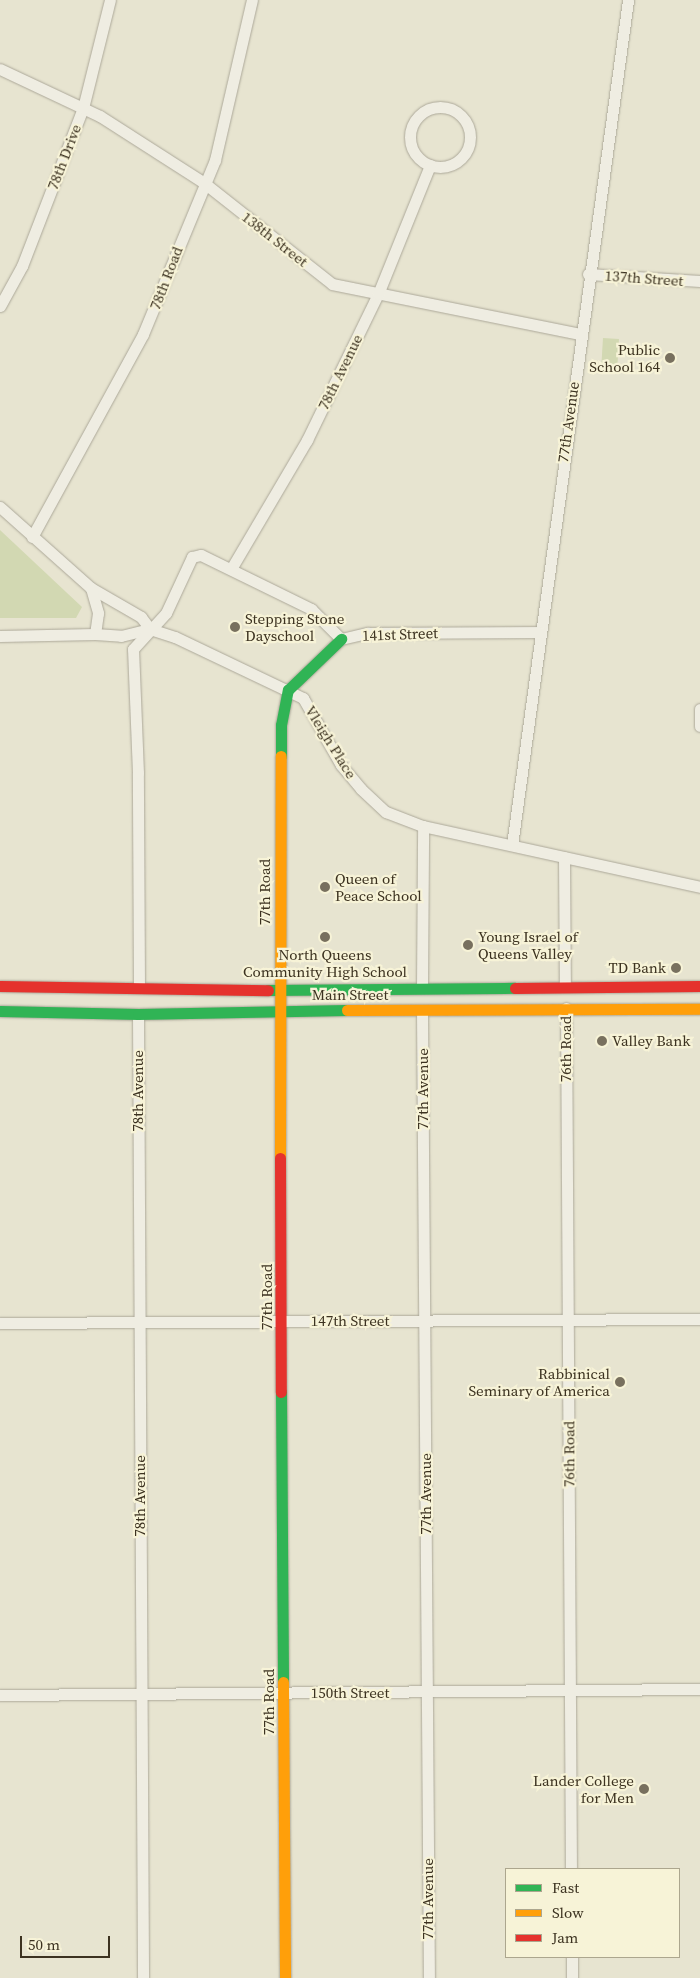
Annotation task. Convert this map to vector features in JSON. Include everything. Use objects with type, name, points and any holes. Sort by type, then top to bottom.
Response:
[{"type":"main road","points":[[288,690],[341,639]]},
{"type":"main road","name":"77th Road","points":[[286,1978],[279,1010],[281,725],[288,690]]},
{"type":"main road","name":"Main Street","points":[[0,986],[280,990],[700,986]]},
{"type":"main road","name":"Main Street","points":[[0,1011],[138,1014],[279,1010],[700,1009]]},
{"type":"street","name":"78th Drive","points":[[0,306],[22,266],[83,108],[110,0]]},
{"type":"street","name":"78th Road","points":[[32,536],[144,334],[203,182],[215,160],[252,0]]},
{"type":"street","name":"77th Avenue","points":[[512,845],[588,274],[628,0]]},
{"type":"street","name":"138th Street","points":[[0,69],[83,108],[203,182],[332,284],[580,334]]},
{"type":"street","points":[[438,107],[449,109],[466,123],[468,145],[464,155],[453,164],[430,165],[413,151],[411,129],[422,114],[438,107]]},
{"type":"street","name":"78th Avenue","points":[[231,569],[308,440],[378,294],[430,165]]},
{"type":"street","name":"137th Street","points":[[588,274],[700,281]]},
{"type":"street","name":"Vleigh Place","points":[[0,507],[91,588],[141,617],[150,629],[303,698],[341,765],[361,789],[386,812],[423,826],[700,888]]},
{"type":"street","name":"141st Street","points":[[150,629],[166,612],[196,555],[231,569],[311,609],[341,639],[368,633],[540,632]]},
{"type":"street","points":[[91,588],[98,613],[95,634]]},
{"type":"street","points":[[0,636],[95,634],[120,636],[150,629]]},
{"type":"street","points":[[139,988],[138,773],[132,649],[150,629]]},
{"type":"street","points":[[699,725],[700,708]]},
{"type":"street","points":[[422,988],[423,826]]},
{"type":"street","points":[[564,857],[565,987]]},
{"type":"street","name":"76th Road","points":[[566,1008],[572,1868]]},
{"type":"street","name":"77th Avenue","points":[[422,1010],[429,1978]]},
{"type":"street","name":"78th Avenue","points":[[138,1014],[138,1322],[143,1978]]},
{"type":"street","name":"147th Street","points":[[0,1323],[700,1319]]},
{"type":"street","name":"150th Street","points":[[0,1695],[570,1692],[700,1689]]},
{"type":"street","points":[[572,1958],[572,1978]]},
{"type":"green space","points":[[603,338],[619,339],[617,372],[601,371]]},
{"type":"green space","points":[[0,530],[82,607],[76,618],[0,618]]},
{"type":"traffic: fast","points":[[281,756],[281,725],[288,690],[341,639]]},
{"type":"traffic: fast","points":[[268,990],[515,988]]},
{"type":"traffic: fast","points":[[0,1011],[138,1014],[347,1010]]},
{"type":"traffic: fast","points":[[281,1392],[283,1682]]},
{"type":"traffic: slow","points":[[280,1158],[281,756]]},
{"type":"traffic: slow","points":[[347,1010],[700,1009]]},
{"type":"traffic: slow","points":[[283,1682],[285,1978]]},
{"type":"traffic: jam","points":[[0,986],[268,990]]},
{"type":"traffic: jam","points":[[515,988],[700,986]]},
{"type":"traffic: jam","points":[[280,1158],[281,1392]]},
{"type":"place","name":"Public School 164","points":[[670,358]]},
{"type":"place","name":"Stepping Stone Dayschool","points":[[235,627]]},
{"type":"place","name":"Queen of Peace School","points":[[325,887]]},
{"type":"place","name":"North Queens Community High School","points":[[325,937]]},
{"type":"place","name":"Young Israel of Queens Valley","points":[[468,945]]},
{"type":"place","name":"TD Bank","points":[[676,968]]},
{"type":"place","name":"Valley Bank","points":[[602,1041]]},
{"type":"place","name":"Rabbinical Seminary of America","points":[[620,1382]]},
{"type":"place","name":"Lander College for Men","points":[[644,1789]]}]
